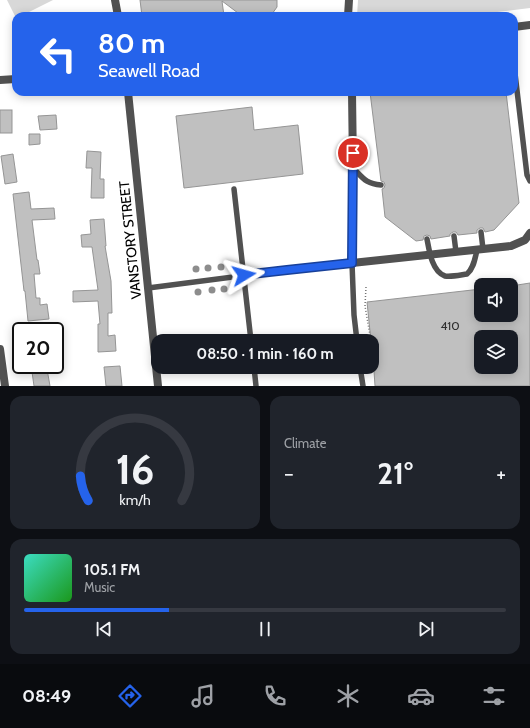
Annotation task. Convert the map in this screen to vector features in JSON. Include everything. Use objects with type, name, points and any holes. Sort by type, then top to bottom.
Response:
[{"type":"street","points":[[115,0],[117,12]]},
{"type":"street","points":[[348,12],[349,0]]},
{"type":"street","points":[[518,26],[530,24]]},
{"type":"street","points":[[0,80],[12,79]]},
{"type":"street","name":"VANSTORY STREET","points":[[128,96],[158,386]]},
{"type":"street","points":[[352,96],[352,263],[511,246],[525,240],[530,233]]},
{"type":"street","points":[[0,349],[5,386]]},
{"type":"lane","points":[[518,96],[527,175],[530,181]]},
{"type":"lane","points":[[353,168],[371,184],[381,185]]},
{"type":"lane","points":[[234,189],[250,334]]},
{"type":"lane","points":[[428,239],[430,255],[435,268],[442,275],[467,274],[470,272],[480,249],[481,232]]},
{"type":"lane","points":[[454,236],[456,252]]},
{"type":"lane","points":[[148,288],[244,275],[352,263],[354,315],[357,334]]},
{"type":"lane","points":[[255,374],[256,386]]},
{"type":"lane","points":[[361,374],[363,386]]},
{"type":"path","points":[[366,287],[365,306],[369,334]]},
{"type":"shaded area","points":[[7,0],[53,0],[29,12],[13,12]]},
{"type":"shaded area","points":[[358,0],[530,0],[530,8],[496,12],[357,12]]},
{"type":"building","points":[[140,0],[277,0],[277,7],[273,12],[237,12],[222,1],[223,12],[142,12]]},
{"type":"building","points":[[370,96],[506,96],[519,203],[494,230],[485,232],[483,228],[480,228],[477,230],[477,233],[458,235],[456,232],[453,232],[450,236],[431,239],[430,236],[427,235],[424,236],[423,240],[416,241],[385,217],[382,189],[385,185],[384,182],[381,181]]},
{"type":"building","points":[[252,107],[254,130],[298,125],[303,174],[184,188],[176,116]]},
{"type":"building","points":[[0,110],[12,110],[12,133],[0,133]]},
{"type":"building","points":[[56,115],[57,129],[40,130],[38,116]]},
{"type":"building","points":[[29,134],[40,134],[40,144],[29,145]]},
{"type":"building","points":[[87,151],[101,152],[100,179],[104,179],[104,198],[91,198],[92,168],[86,168]]},
{"type":"building","points":[[13,154],[17,182],[5,184],[1,156]]},
{"type":"building","points":[[29,192],[31,209],[54,208],[55,219],[32,220],[40,274],[34,274],[36,298],[40,298],[40,305],[47,304],[49,319],[28,321],[13,194]]},
{"type":"building","points":[[104,219],[105,246],[111,281],[112,313],[108,313],[108,336],[115,335],[116,351],[98,352],[98,324],[100,324],[98,301],[73,302],[73,291],[98,290],[92,247],[82,247],[81,235],[91,234],[90,220]]},
{"type":"building","points":[[530,283],[530,386],[375,386],[374,374],[379,374],[379,334],[370,334],[367,302],[474,290],[474,322],[518,322],[518,285]]},
{"type":"building","points":[[120,366],[122,386],[106,386],[104,367]]},
{"type":"building","points":[[32,374],[48,374],[50,386],[34,386]]},
{"type":"route","points":[[244,275],[352,263],[353,153]]}]
